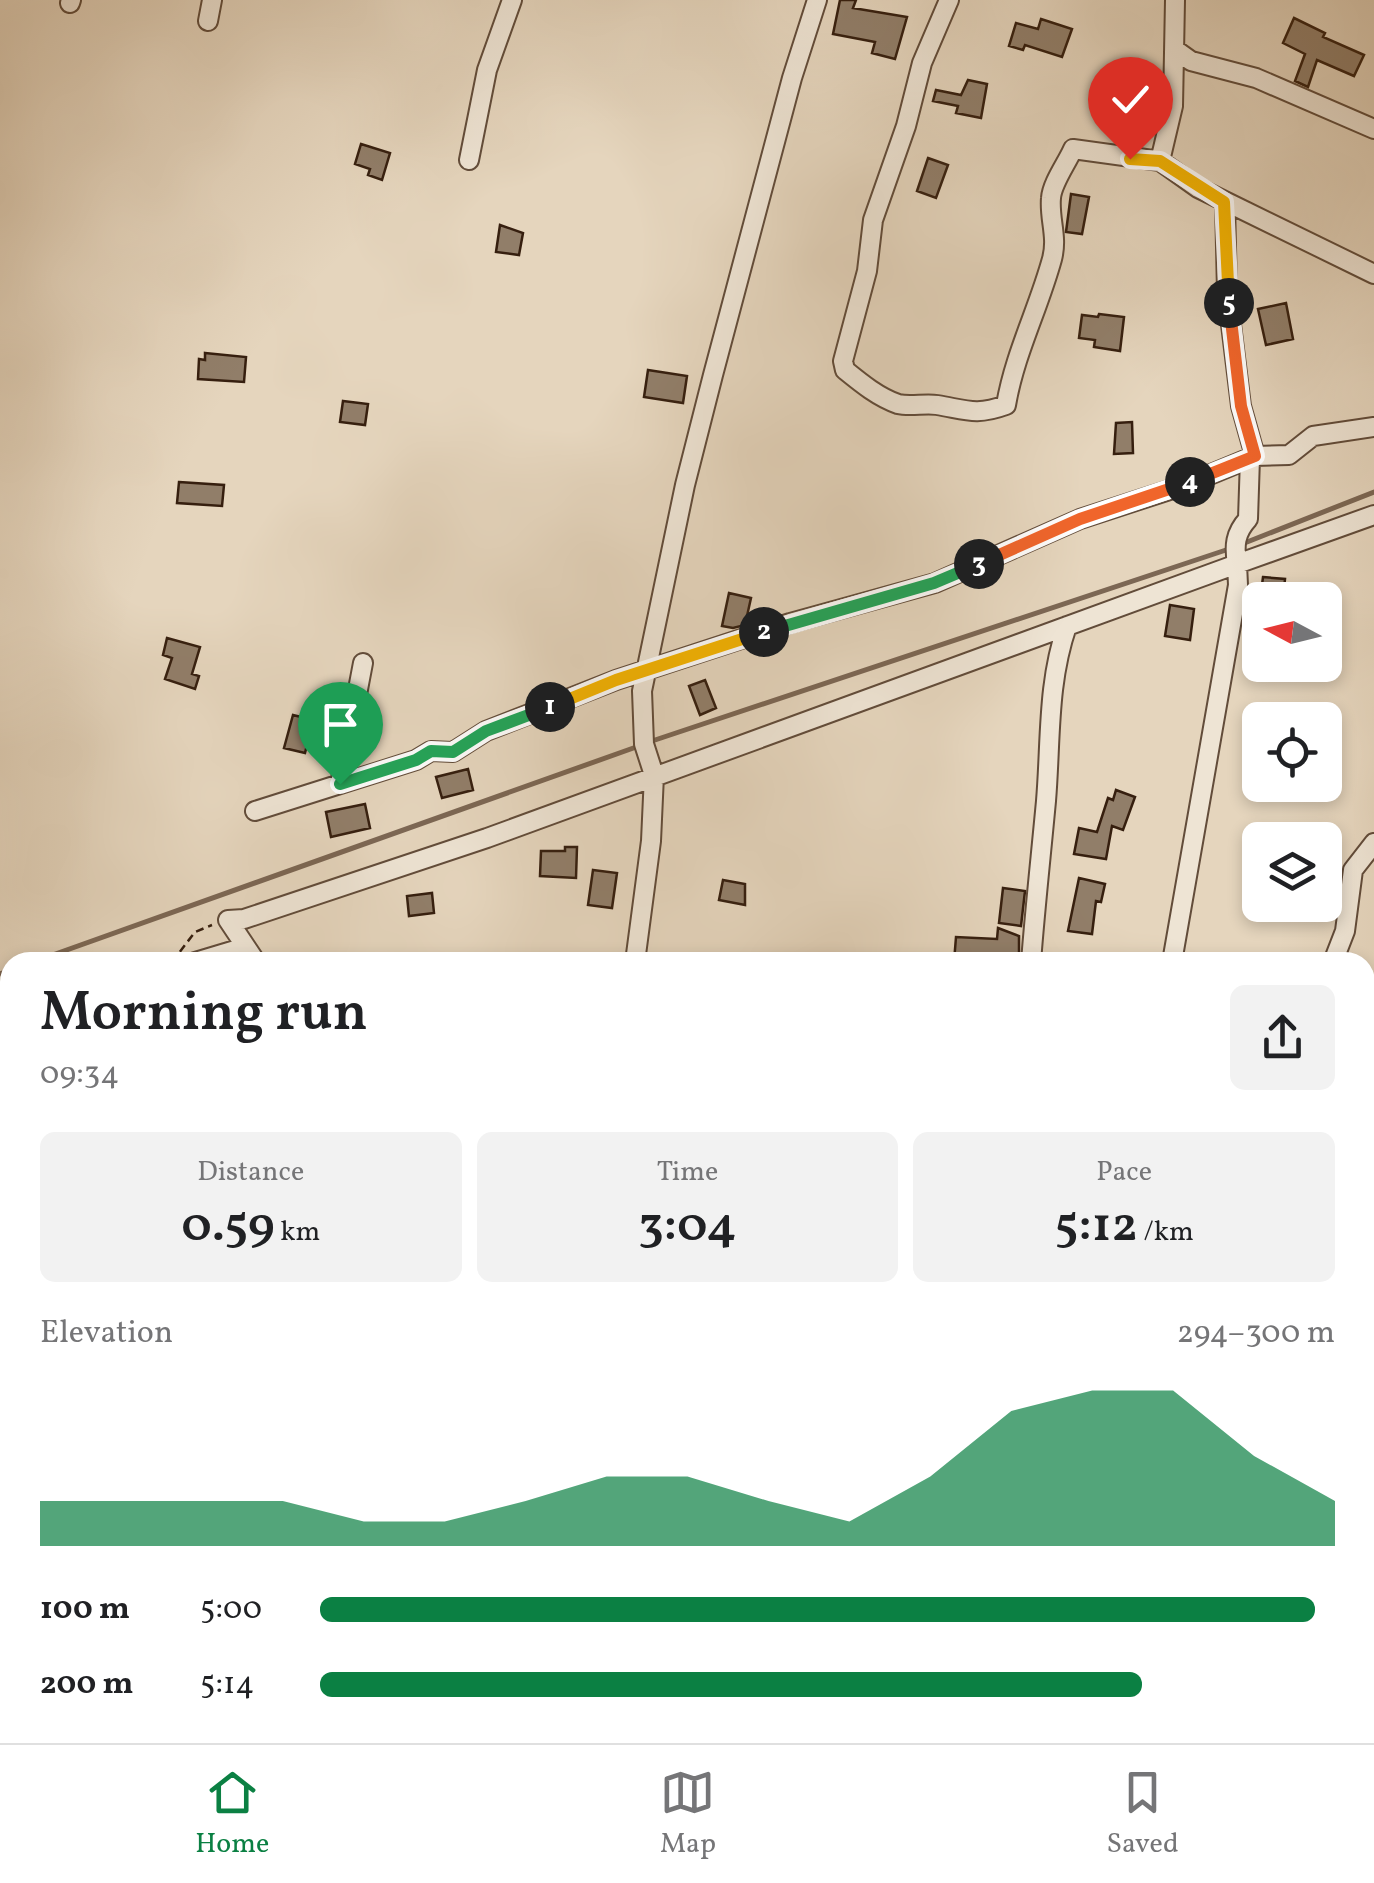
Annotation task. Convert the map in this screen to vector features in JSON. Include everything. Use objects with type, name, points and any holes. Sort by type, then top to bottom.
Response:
[{"type":"street","points":[[208,20],[212,0]]},
{"type":"street","points":[[469,160],[487,70],[512,0]]},
{"type":"street","points":[[636,952],[652,841],[654,776],[644,744],[642,691],[694,448],[792,78],[817,0]]},
{"type":"street","points":[[949,0],[922,63],[906,126],[873,220],[867,271],[848,333],[845,370],[868,388],[900,404],[939,405],[952,411],[984,413],[1006,405],[1016,357],[1030,334],[1035,300],[1053,254],[1055,225],[1050,196],[1074,149],[1160,161],[1224,202],[1374,274]]},
{"type":"street","points":[[1160,161],[1173,106],[1175,0]]},
{"type":"street","points":[[1176,52],[1256,78],[1374,130]]},
{"type":"street","points":[[1174,952],[1232,622],[1237,564],[1234,547],[1239,528],[1248,519],[1252,457],[1241,406],[1227,292],[1224,202]]},
{"type":"street","points":[[255,811],[416,760],[431,751],[453,752],[486,731],[648,670],[790,623],[934,583],[1080,519],[1252,457],[1288,455],[1312,436],[1374,427]]},
{"type":"street","points":[[248,952],[228,920],[244,919],[487,838],[1374,515]]},
{"type":"street","points":[[1032,952],[1046,801],[1048,720],[1056,657],[1067,626]]},
{"type":"street","points":[[340,784],[364,664]]},
{"type":"street","points":[[1337,952],[1345,931],[1353,870],[1374,843]]},
{"type":"street","points":[[228,952],[244,947]]},
{"type":"path","points":[[180,952],[195,932],[228,920]]},
{"type":"building","points":[[840,0],[856,0],[853,8],[907,17],[895,59],[872,53],[875,42],[833,34]]},
{"type":"building","points":[[1294,18],[1325,33],[1323,37],[1364,55],[1354,76],[1317,60],[1308,87],[1295,81],[1305,54],[1283,43]]},
{"type":"building","points":[[1041,19],[1072,29],[1062,57],[1025,45],[1023,50],[1009,46],[1016,23],[1038,29]]},
{"type":"building","points":[[968,80],[987,84],[981,118],[956,113],[958,106],[933,101],[936,90],[961,95]]},
{"type":"building","points":[[361,144],[390,153],[382,180],[368,175],[370,169],[355,164]]},
{"type":"building","points":[[928,158],[948,165],[936,198],[917,191]]},
{"type":"building","points":[[1071,194],[1089,197],[1082,234],[1066,232]]},
{"type":"building","points":[[500,225],[523,233],[519,255],[496,252]]},
{"type":"building","points":[[1286,303],[1293,339],[1266,345],[1258,309]]},
{"type":"building","points":[[1082,315],[1124,317],[1120,351],[1094,347],[1095,340],[1079,338]]},
{"type":"building","points":[[205,353],[246,357],[244,382],[198,379],[199,359],[205,360]]},
{"type":"building","points":[[648,370],[687,376],[683,403],[644,397]]},
{"type":"building","points":[[343,401],[368,404],[365,425],[340,422]]},
{"type":"building","points":[[1132,422],[1133,453],[1114,454],[1116,423]]},
{"type":"building","points":[[179,482],[224,485],[222,506],[177,503]]},
{"type":"building","points":[[1263,577],[1285,579],[1285,582],[1262,582]]},
{"type":"building","points":[[729,593],[751,598],[745,625],[722,626]]},
{"type":"building","points":[[1170,605],[1194,609],[1190,640],[1165,636]]},
{"type":"building","points":[[167,638],[200,647],[192,674],[199,676],[195,689],[165,679],[172,658],[163,655]]},
{"type":"building","points":[[705,680],[716,708],[700,715],[689,686]]},
{"type":"building","points":[[293,715],[313,720],[305,753],[284,748]]},
{"type":"building","points":[[468,769],[473,790],[442,798],[436,777]]},
{"type":"building","points":[[1116,790],[1135,797],[1123,830],[1112,826],[1106,859],[1074,854],[1079,828],[1097,832],[1108,798],[1113,800]]},
{"type":"building","points":[[365,804],[370,828],[331,837],[326,812]]},
{"type":"building","points":[[565,847],[577,847],[576,878],[540,876],[541,851],[565,851]]},
{"type":"building","points":[[593,870],[617,873],[612,908],[588,905]]},
{"type":"building","points":[[1079,878],[1105,884],[1101,902],[1096,901],[1092,934],[1068,931]]},
{"type":"building","points":[[723,880],[745,884],[745,905],[719,900]]},
{"type":"building","points":[[1003,888],[1025,891],[1021,926],[999,923]]},
{"type":"building","points":[[432,893],[434,913],[409,916],[407,896]]},
{"type":"building","points":[[998,928],[1019,936],[1019,952],[955,952],[956,937],[997,939]]},
{"type":"waterway","points":[[1242,544],[1374,492]]},
{"type":"waterway","points":[[649,742],[1232,548]]},
{"type":"waterway","points":[[61,952],[639,746]]},
{"type":"route","points":[[340,784],[416,760],[431,751],[453,752],[486,731],[616,680],[790,623],[934,583],[1080,519],[1255,456],[1241,406],[1227,292],[1224,202],[1160,161],[1130,159]]}]
